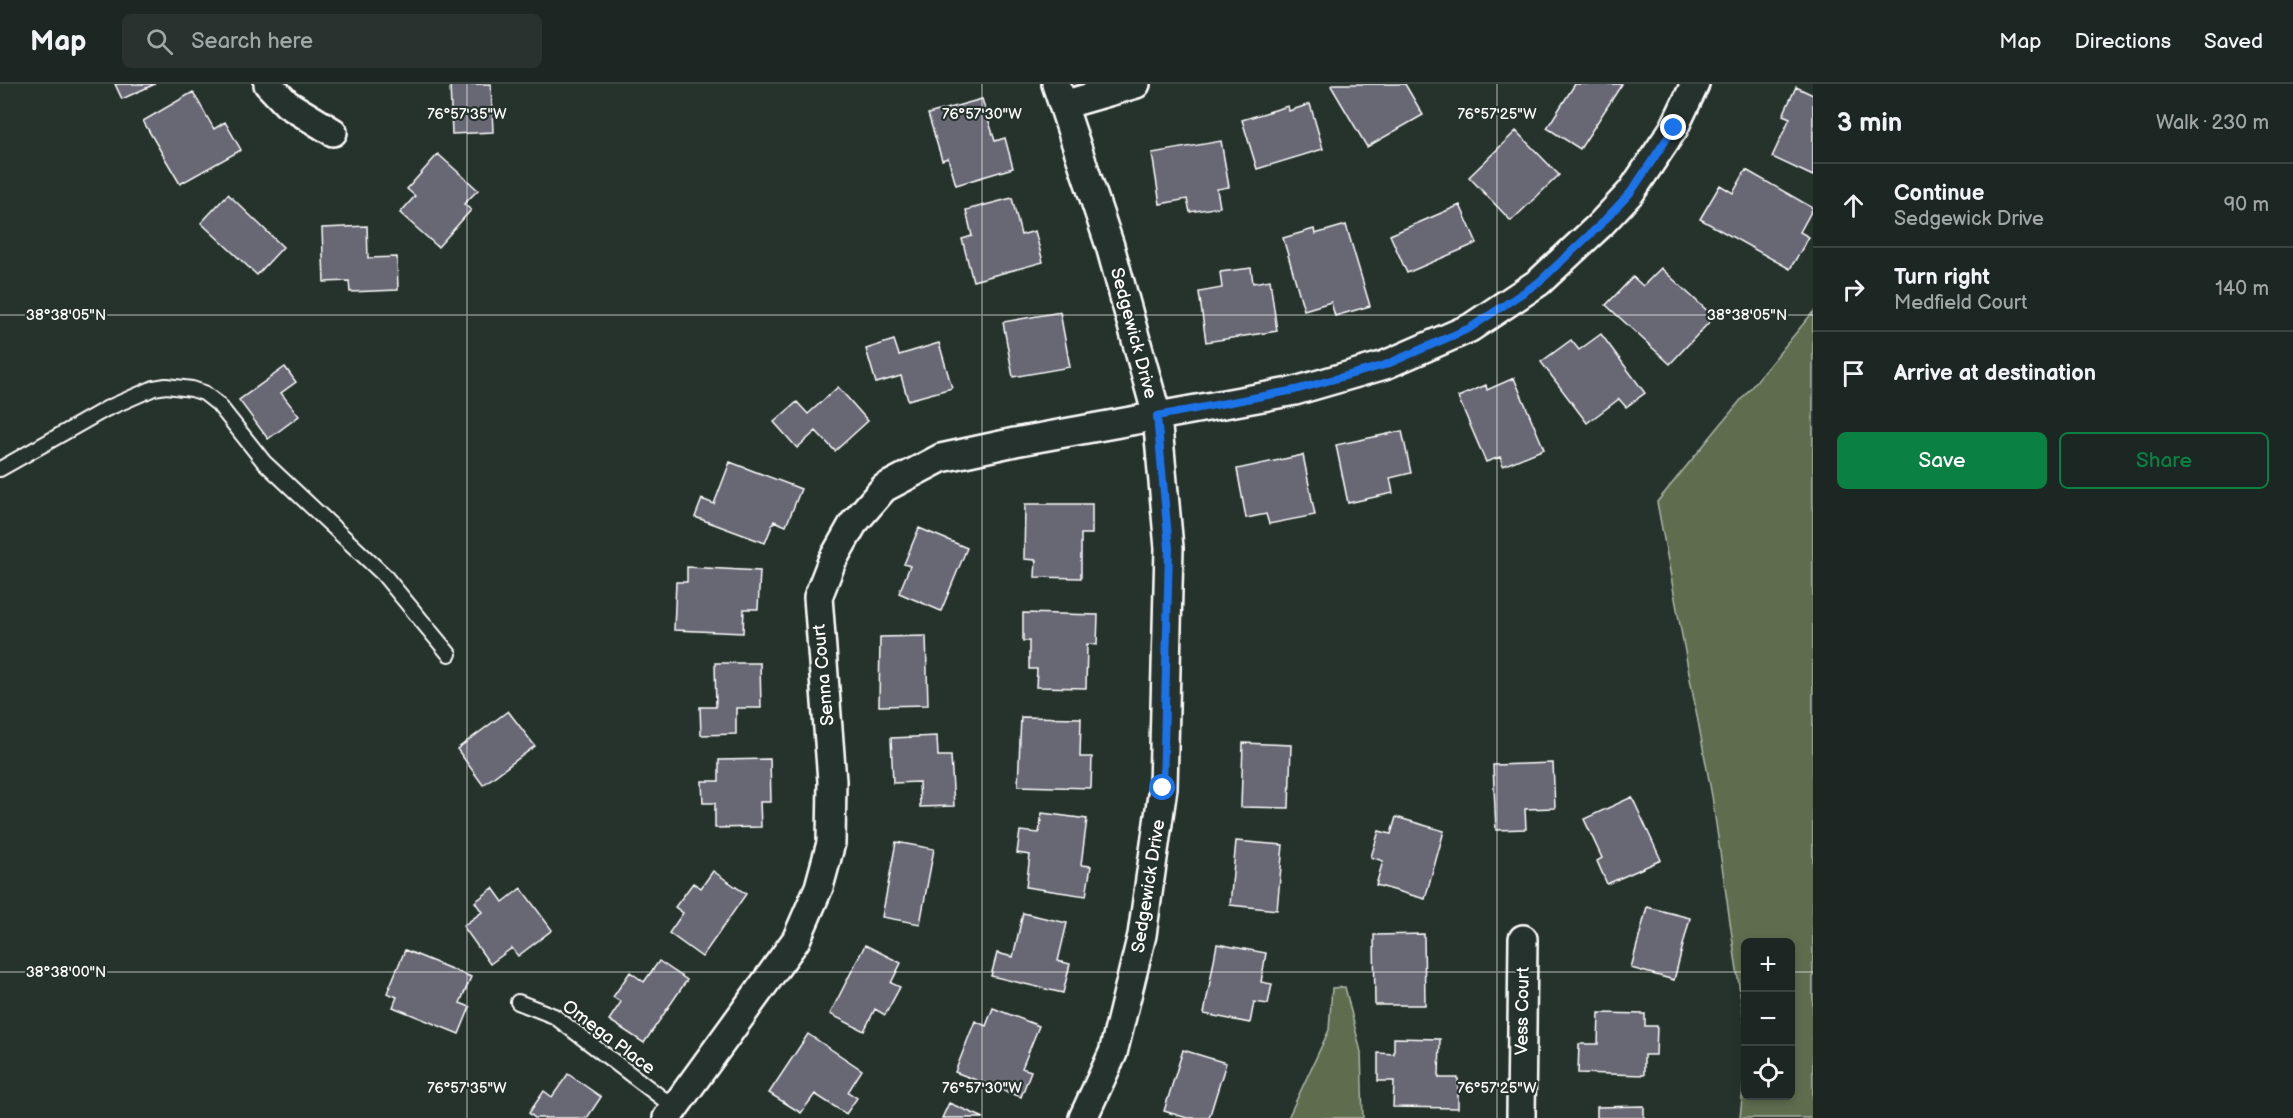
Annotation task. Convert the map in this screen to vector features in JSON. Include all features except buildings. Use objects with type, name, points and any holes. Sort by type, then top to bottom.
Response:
[{"type":"street","points":[[268,84],[287,104],[333,132]]},
{"type":"street","points":[[1060,95],[1136,84]]},
{"type":"street","name":"Senna Court","points":[[671,1113],[796,940],[819,886],[831,843],[832,781],[818,597],[832,561],[853,524],[884,488],[941,458],[1295,390],[1385,365],[1470,328],[1539,282],[1599,226],[1631,192],[1674,128],[1695,84]]},
{"type":"street","name":"Sedgewick Drive","points":[[1060,95],[1110,246],[1157,416],[1169,548],[1163,788],[1143,935],[1113,1053],[1083,1118]]},
{"type":"street","name":"Vess Court","points":[[1521,1118],[1523,939]]},
{"type":"lane","points":[[0,469],[106,409],[154,388],[166,386],[204,393],[218,404],[264,462],[383,574],[449,654]]},
{"type":"lane","name":"Omega Place","points":[[518,1002],[554,1016],[671,1113]]},
{"type":"green space","points":[[1813,312],[1813,1118],[1740,1118],[1742,1100],[1795,1100],[1795,938],[1741,938],[1741,999],[1712,796],[1657,502]]},
{"type":"green space","points":[[1345,987],[1361,1052],[1363,1118],[1288,1118],[1329,1030],[1332,988]]},
{"type":"route","points":[[1163,788],[1169,548],[1157,416],[1295,390],[1385,365],[1470,328],[1539,282],[1599,226],[1631,192],[1674,128]]}]
